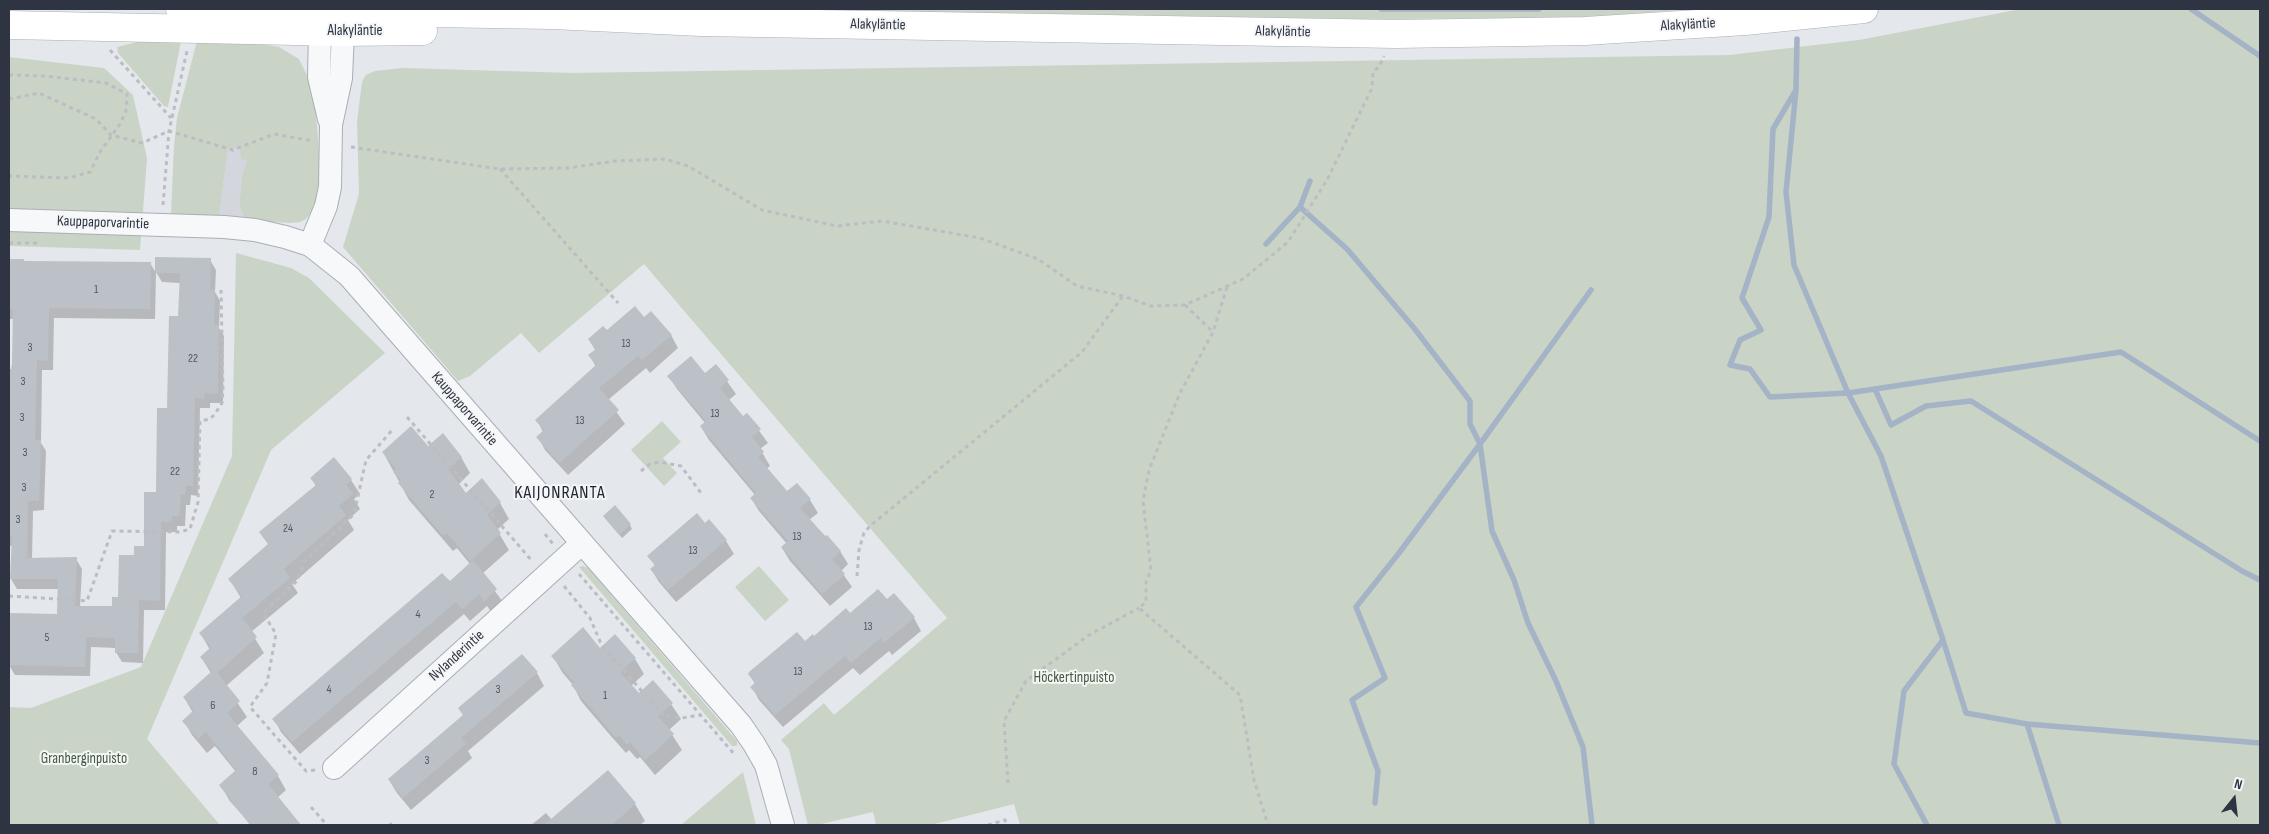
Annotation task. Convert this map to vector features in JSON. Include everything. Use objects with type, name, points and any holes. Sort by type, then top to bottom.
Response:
[{"type":"main road","name":"Alakyläntie","points":[[180,9],[458,11],[701,22],[1396,34],[1595,30],[1745,21],[1864,9]]},
{"type":"main road","name":"Alakyläntie","points":[[9,25],[332,32],[552,29],[701,22]]},
{"type":"street","points":[[310,245],[326,206],[330,187],[330,134],[320,77],[332,32]]},
{"type":"street","name":"Kauppaporvarintie","points":[[9,220],[224,227],[255,230],[310,245],[349,276],[560,562],[746,731],[766,765],[782,825]]},
{"type":"street","name":"Nylanderintie","points":[[334,768],[560,562]]},
{"type":"path","points":[[162,225],[171,118],[189,43]]},
{"type":"path","points":[[108,49],[171,118]]},
{"type":"path","points":[[364,149],[500,169],[568,168],[615,161],[665,159],[688,166],[762,210],[837,226],[882,221],[980,238],[1038,259],[1078,286],[1123,296],[1152,306],[1185,305],[1243,279],[1288,242],[1327,180],[1372,88],[1373,72],[1382,62],[1384,56]]},
{"type":"path","points":[[9,75],[45,76],[106,83],[127,94],[126,110],[120,124],[111,135],[90,172],[69,178],[9,176]]},
{"type":"path","points":[[9,99],[39,94],[96,119],[111,135],[142,144],[169,132],[234,150],[274,134],[330,134]]},
{"type":"path","points":[[500,169],[618,304]]},
{"type":"path","points":[[9,243],[47,244]]},
{"type":"path","points":[[1008,783],[1004,721],[1026,681],[1089,635],[1139,608],[1146,602],[1146,582],[1150,570],[1143,501],[1149,470],[1180,393],[1213,332],[1227,287]]},
{"type":"path","points":[[9,596],[87,601],[112,530],[180,532],[190,529],[198,502],[200,421],[210,419],[215,414],[222,403],[224,390],[221,290]]},
{"type":"path","points":[[857,576],[859,550],[864,533],[870,526],[1082,352],[1123,296]]},
{"type":"path","points":[[1185,305],[1213,332]]},
{"type":"path","points":[[407,417],[560,562],[737,758]]},
{"type":"path","points":[[334,768],[306,771],[250,706],[267,684],[276,634],[263,613],[297,581],[304,562],[354,514],[366,460],[394,428]]},
{"type":"path","points":[[641,471],[650,464],[659,462],[681,466],[701,492]]},
{"type":"path","points":[[540,529],[590,618],[602,646],[664,716],[682,718],[700,715]]},
{"type":"path","points":[[1139,608],[1240,695],[1254,780],[1268,825]]},
{"type":"path","points":[[311,807],[327,825]]},
{"type":"path","points":[[988,825],[1005,820],[1006,825]]},
{"type":"shaded area","points":[[228,147],[240,148],[247,160],[242,176],[239,206],[245,218],[219,217]]},
{"type":"green space","points":[[741,9],[1692,9],[1584,18],[1362,19]]},
{"type":"green space","name":"Höckertinpuisto","points":[[2021,9],[2260,9],[2260,825],[1020,825],[1014,804],[931,825],[876,825],[873,812],[817,825],[808,825],[789,749],[781,740],[824,703],[834,715],[947,618],[644,264],[539,353],[521,333],[470,376],[458,381],[343,247],[359,194],[357,122],[362,82],[366,75],[375,71],[402,68],[572,73],[1729,55],[1859,40]]},
{"type":"green space","points":[[141,41],[181,41],[168,107],[164,106],[118,53],[117,47]]},
{"type":"green space","points":[[197,41],[257,43],[279,47],[299,59],[314,90],[320,164],[317,196],[313,210],[306,219],[291,223],[254,221],[245,218],[239,206],[242,176],[247,160],[241,159],[240,148],[228,148],[219,217],[174,216],[171,214],[177,118]]},
{"type":"green space","points":[[9,57],[104,68],[133,95],[147,158],[140,250],[9,246]]},
{"type":"green space","name":"Granberginpuisto","points":[[236,253],[291,268],[309,278],[385,353],[271,450],[147,739],[220,825],[9,825],[9,707],[31,708],[141,667],[232,456]]},
{"type":"green space","points":[[662,421],[681,442],[663,458],[677,473],[664,486],[631,450]]},
{"type":"green space","points":[[759,566],[789,600],[765,621],[735,587]]},
{"type":"green space","points":[[579,567],[588,568],[737,741],[737,746],[732,746]]},
{"type":"green space","points":[[743,772],[756,825],[681,825]]},
{"type":"building","points":[[155,257],[211,258],[210,290],[215,290],[214,325],[219,325],[218,394],[205,393],[204,399],[195,398],[193,486],[186,486],[185,495],[181,495],[179,516],[172,516],[171,522],[161,522],[160,601],[139,600],[138,653],[115,653],[115,638],[86,637],[85,667],[9,665],[9,613],[57,614],[58,579],[10,579],[12,536],[9,536],[9,369],[11,369],[12,364],[13,309],[9,309],[9,259],[24,259],[24,261],[151,262],[150,309],[49,308],[48,361],[37,360],[35,440],[41,440],[39,501],[28,501],[27,558],[77,557],[75,606],[112,606],[112,597],[118,597],[119,555],[134,555],[134,546],[144,546],[144,492],[156,492],[157,408],[167,408],[169,316],[178,316],[180,273],[155,273]]},
{"type":"building","points":[[635,306],[644,317],[651,311],[672,335],[642,360],[638,356],[599,388],[619,410],[559,463],[536,437],[544,430],[535,420],[596,365],[588,355],[596,349],[588,339],[603,326],[607,330]]},
{"type":"building","points":[[691,356],[705,373],[716,364],[729,380],[720,388],[743,416],[747,413],[761,429],[752,437],[764,452],[758,457],[787,491],[797,483],[811,499],[800,508],[841,551],[832,559],[845,574],[822,594],[781,547],[788,541],[750,498],[756,493],[700,426],[706,421],[667,376]]},
{"type":"building","points":[[411,426],[428,446],[443,433],[462,457],[448,469],[466,493],[482,478],[501,502],[487,515],[501,533],[470,561],[447,533],[443,536],[398,483],[401,480],[393,472],[396,469],[382,452]]},
{"type":"building","points":[[334,457],[352,479],[346,485],[353,494],[339,506],[346,515],[284,569],[290,578],[242,618],[257,637],[217,673],[240,701],[227,713],[279,775],[268,784],[301,825],[250,825],[219,785],[236,770],[206,732],[198,739],[182,721],[194,710],[183,697],[212,671],[200,657],[211,647],[199,633],[242,596],[228,579],[268,544],[259,532],[316,485],[310,478]]},
{"type":"building","points":[[615,505],[631,524],[619,535],[603,516]]},
{"type":"building","points":[[697,513],[705,523],[709,519],[727,540],[668,590],[650,569],[655,565],[647,556]]},
{"type":"building","points":[[473,560],[497,589],[484,601],[479,594],[462,609],[456,602],[292,742],[272,719],[442,573],[450,581]]},
{"type":"building","points":[[878,589],[887,599],[894,593],[915,617],[884,643],[881,638],[851,663],[845,656],[775,715],[750,687],[755,683],[748,674],[749,672],[797,632],[805,641],[813,634],[814,636],[846,608],[850,613]]},
{"type":"building","points":[[583,627],[600,648],[615,634],[636,658],[620,672],[639,693],[653,680],[673,703],[658,716],[674,734],[645,760],[630,742],[627,745],[619,735],[616,738],[571,685],[574,682],[551,656]]},
{"type":"building","points":[[522,654],[538,672],[461,738],[466,744],[403,798],[388,779],[463,715],[458,708]]},
{"type":"building","points":[[608,770],[636,803],[612,825],[544,825]]},
{"type":"waterway","points":[[1381,9],[1539,9]]},
{"type":"waterway","points":[[2191,9],[2260,56]]},
{"type":"waterway","points":[[1797,39],[1796,90],[1786,192],[1794,265],[1848,393],[1881,456],[1943,640],[1904,691],[1894,764],[1927,825]]},
{"type":"waterway","points":[[1796,90],[1773,129],[1769,217],[1742,298],[1761,330],[1740,340],[1730,365],[1750,369],[1770,397],[1848,393],[2121,352],[2260,441]]},
{"type":"waterway","points":[[1266,244],[1300,207],[1310,181]]},
{"type":"waterway","points":[[1300,207],[1347,249],[1414,328],[1470,401],[1470,424],[1480,444],[1492,531],[1514,580],[1528,623],[1556,681],[1583,747],[1592,825]]},
{"type":"waterway","points":[[1375,803],[1378,771],[1352,700],[1385,678],[1356,607],[1399,553],[1480,444],[1591,290]]},
{"type":"waterway","points":[[1875,389],[1891,425],[1926,406],[1971,401],[2242,571],[2260,580]]},
{"type":"waterway","points":[[1943,640],[1966,713],[2027,724],[2059,825]]},
{"type":"waterway","points":[[2027,724],[2260,743]]},
{"type":"district","name":"KAIJONRANTA","points":[[560,493]]}]
